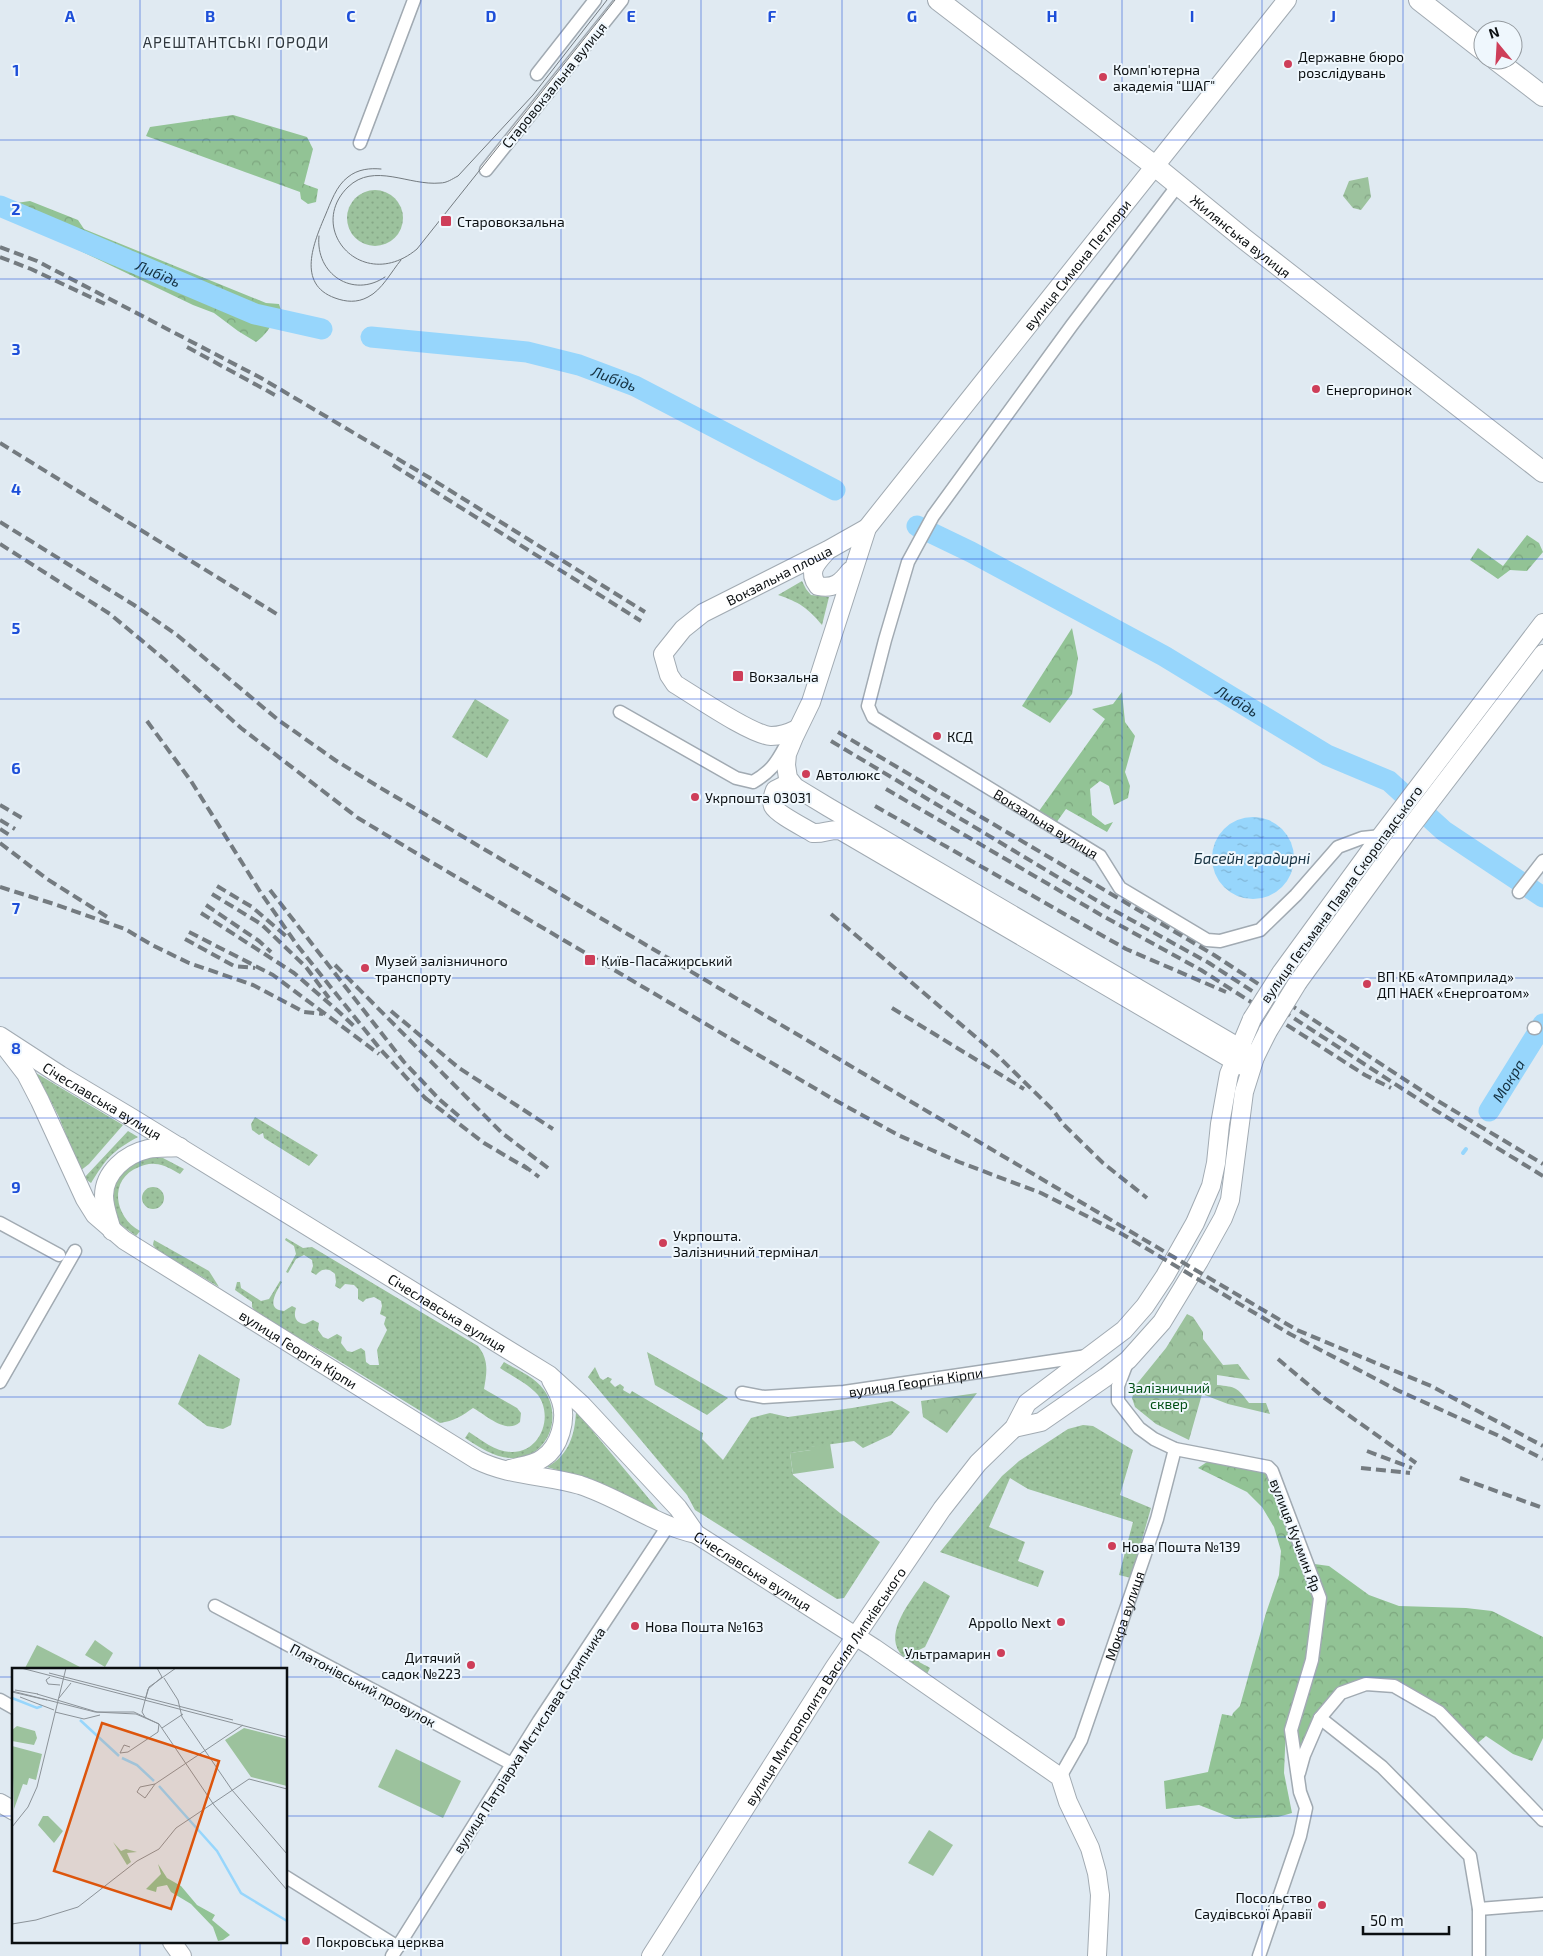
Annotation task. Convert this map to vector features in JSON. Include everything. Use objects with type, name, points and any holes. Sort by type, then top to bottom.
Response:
[{"type":"main road","name":"Жилянська вулиця","points":[[938,0],[1156,167],[1243,238],[1543,472]]},
{"type":"main road","name":"вулиця Симона Петлюри","points":[[867,528],[1287,0]]},
{"type":"main road","points":[[1420,0],[1473,42]]},
{"type":"main road","points":[[1509,70],[1543,96]]},
{"type":"main road","points":[[867,528],[811,702],[793,736],[788,754],[786,771],[788,778],[795,786],[828,807],[1236,1055]]},
{"type":"main road","name":"Вокзальна площа","points":[[793,736],[785,734],[773,736],[755,731],[675,684],[669,674],[663,654],[683,629],[703,612],[828,550],[867,528]]},
{"type":"main road","points":[[828,550],[815,564],[812,572],[818,586],[834,586],[844,580],[855,564]]},
{"type":"main road","name":"вулиця Гетьмана Павла Скоропадського","points":[[1165,1276],[1195,1223],[1211,1186],[1216,1163],[1220,1124],[1236,1055],[1252,1020],[1281,973],[1381,836],[1543,623]]},
{"type":"main road","name":"вулиця Гетьмана Павла Скоропадського","points":[[1128,1360],[1154,1333],[1223,1218],[1230,1200],[1239,1117],[1252,1064],[1268,1031],[1298,982],[1410,828],[1543,654]]},
{"type":"main road","points":[[795,786],[785,785],[775,790],[772,800],[776,810],[814,833],[819,834],[829,830],[840,830],[1252,1064]]},
{"type":"main road","points":[[828,807],[834,816],[829,830]]},
{"type":"main road","name":"Січеславська вулиця","points":[[0,1036],[60,1075],[180,1147],[548,1375],[582,1405],[678,1508],[696,1534],[856,1636]]},
{"type":"main road","name":"вулиця Георгія Кірпи","points":[[0,1040],[14,1057],[36,1092],[85,1199],[95,1215],[112,1231],[138,1250],[492,1468],[554,1478],[580,1486],[611,1497],[668,1526],[696,1534]]},
{"type":"main road","points":[[112,1231],[106,1211],[104,1195],[111,1172],[120,1162],[136,1153],[150,1149],[180,1147]]},
{"type":"main road","name":"вулиця Митрополита Василя Липківського","points":[[651,1956],[856,1636],[942,1509],[978,1463],[1014,1428],[1027,1403],[1108,1343],[1134,1321],[1165,1276]]},
{"type":"main road","points":[[1014,1428],[1041,1422],[1128,1360]]},
{"type":"main road","points":[[504,1470],[530,1464],[544,1458],[553,1448],[560,1433],[563,1419],[562,1403],[548,1375]]},
{"type":"main road","points":[[856,1636],[1060,1777],[1068,1802],[1090,1848],[1097,1873],[1100,1895],[1097,1956]]},
{"type":"main road","points":[[0,1803],[12,1810]]},
{"type":"main road","points":[[173,1944],[182,1956]]},
{"type":"street","points":[[360,143],[414,0]]},
{"type":"street","name":"Старовокзальна вулиця","points":[[537,74],[595,0]]},
{"type":"street","name":"Старовокзальна вулиця","points":[[486,170],[622,0]]},
{"type":"street","name":"вулиця Симона Петлюри","points":[[933,516],[1066,333],[1178,185]]},
{"type":"street","name":"Вокзальна вулиця","points":[[933,516],[908,562],[868,706],[873,717],[1100,856],[1120,888],[1207,940],[1220,941],[1260,930],[1296,895],[1338,847],[1362,838],[1381,836]]},
{"type":"street","points":[[620,712],[736,778],[753,782],[767,774],[778,761],[793,736]]},
{"type":"street","points":[[1519,892],[1543,861]]},
{"type":"street","points":[[0,1223],[60,1255]]},
{"type":"street","points":[[0,1381],[75,1251]]},
{"type":"street","name":"вулиця Георгія Кірпи","points":[[742,1392],[764,1397],[844,1392],[1090,1356]]},
{"type":"street","points":[[1128,1360],[1118,1386],[1118,1401],[1139,1428],[1154,1439],[1175,1448]]},
{"type":"street","name":"Мокра вулиця","points":[[1060,1777],[1081,1740],[1157,1518],[1175,1448]]},
{"type":"street","name":"вулиця Кучмин Яр","points":[[1175,1448],[1268,1467],[1272,1470],[1320,1598],[1312,1660],[1291,1730],[1300,1792],[1306,1808],[1302,1827],[1259,1956]]},
{"type":"street","name":"вулиця Патріарха Мстислава Скрипника","points":[[395,1952],[512,1764],[668,1526]]},
{"type":"street","name":"Платонівський провулок","points":[[215,1606],[512,1764]]},
{"type":"street","points":[[1298,1778],[1304,1755],[1320,1718],[1341,1694],[1366,1684],[1394,1686],[1439,1712],[1543,1820]]},
{"type":"street","points":[[0,1700],[12,1707]]},
{"type":"street","points":[[1320,1718],[1382,1767],[1470,1856],[1479,1909],[1479,1956]]},
{"type":"street","points":[[288,1878],[395,1952]]},
{"type":"street","points":[[1479,1909],[1543,1904]]},
{"type":"green space","points":[[233,115],[307,137],[313,149],[304,184],[318,189],[316,202],[308,204],[301,199],[300,192],[146,136],[150,127]]},
{"type":"green space","points":[[1368,177],[1371,197],[1361,210],[1353,208],[1343,196],[1349,181]]},
{"type":"green space","points":[[375,190],[386,192],[395,198],[401,207],[403,218],[401,229],[395,238],[386,244],[375,246],[364,244],[355,238],[349,229],[347,218],[349,207],[355,198],[364,192]]},
{"type":"green space","points":[[30,201],[78,220],[84,229],[266,303],[279,304],[281,310],[267,331],[256,342],[214,313],[193,305],[66,244],[5,212],[9,204]]},
{"type":"green space","points":[[1527,535],[1539,543],[1543,552],[1527,571],[1510,570],[1498,579],[1470,560],[1478,548],[1503,566]]},
{"type":"green space","points":[[802,581],[811,595],[829,597],[822,625],[803,606],[778,595]]},
{"type":"green space","points":[[1072,628],[1078,658],[1072,694],[1050,723],[1022,706]]},
{"type":"green space","points":[[1122,692],[1125,722],[1135,736],[1125,772],[1130,786],[1128,798],[1114,805],[1109,786],[1100,781],[1090,789],[1092,815],[1105,825],[1113,822],[1107,832],[1066,809],[1056,823],[1039,811],[1105,719],[1092,709],[1113,704]]},
{"type":"green space","points":[[475,699],[509,720],[487,758],[452,737]]},
{"type":"green space","points":[[1534,1031],[1543,1035],[1543,1043],[1502,1106],[1500,1100],[1496,1101],[1489,1112],[1480,1108],[1519,1048]]},
{"type":"green space","points":[[36,1073],[123,1125],[89,1164],[80,1171],[59,1117]]},
{"type":"green space","points":[[255,1117],[318,1155],[309,1166],[264,1138],[263,1133],[259,1135],[252,1130],[251,1124]]},
{"type":"green space","points":[[128,1131],[138,1137],[110,1156],[91,1183],[84,1178]]},
{"type":"green space","points":[[148,1157],[163,1158],[184,1169],[180,1174],[161,1165],[149,1164],[139,1167],[122,1180],[118,1198],[120,1208],[131,1225],[140,1231],[136,1236],[116,1219],[112,1205],[113,1191],[117,1177],[124,1169]]},
{"type":"green space","points":[[153,1187],[161,1190],[164,1198],[161,1206],[153,1209],[145,1206],[142,1198],[145,1190]]},
{"type":"green space","points":[[286,1238],[303,1248],[312,1247],[478,1346],[486,1361],[484,1389],[517,1408],[521,1413],[520,1422],[515,1425],[503,1425],[473,1408],[458,1418],[440,1423],[331,1356],[258,1315],[252,1307],[252,1302],[235,1290],[237,1282],[240,1282],[241,1288],[261,1301],[269,1299],[280,1281],[282,1282],[273,1304],[278,1310],[284,1311],[292,1306],[296,1308],[295,1317],[297,1321],[305,1324],[313,1320],[319,1323],[318,1330],[323,1337],[328,1339],[337,1334],[342,1337],[341,1343],[347,1351],[352,1352],[361,1348],[365,1351],[366,1362],[370,1365],[379,1365],[377,1350],[387,1330],[384,1324],[386,1317],[380,1314],[381,1301],[374,1297],[363,1302],[358,1299],[358,1289],[354,1285],[345,1284],[340,1289],[335,1286],[335,1274],[330,1271],[323,1270],[316,1275],[311,1272],[312,1260],[304,1255],[296,1259],[288,1273],[286,1272],[296,1254],[294,1246],[285,1240]]},
{"type":"green space","points":[[154,1240],[209,1271],[219,1287],[157,1250],[153,1245]]},
{"type":"green space","name":"Залізничний сквер","points":[[1187,1314],[1193,1317],[1203,1332],[1203,1339],[1223,1365],[1238,1364],[1250,1380],[1217,1375],[1217,1385],[1236,1389],[1249,1403],[1266,1403],[1270,1414],[1228,1404],[1202,1394],[1189,1440],[1156,1424],[1135,1407],[1132,1398],[1136,1385],[1166,1348]]},
{"type":"green space","points":[[647,1352],[728,1398],[707,1415],[655,1385]]},
{"type":"green space","points":[[199,1354],[240,1379],[231,1425],[223,1429],[207,1426],[178,1404]]},
{"type":"green space","points":[[504,1362],[540,1385],[550,1401],[552,1424],[548,1435],[542,1445],[534,1452],[523,1457],[510,1458],[498,1456],[465,1438],[469,1432],[494,1448],[511,1452],[521,1451],[530,1447],[537,1440],[544,1423],[545,1413],[543,1404],[534,1391],[500,1368]]},
{"type":"green space","points":[[595,1367],[600,1378],[603,1380],[608,1377],[612,1379],[610,1382],[615,1387],[620,1384],[624,1387],[623,1390],[630,1394],[632,1391],[703,1433],[702,1439],[723,1460],[751,1418],[770,1413],[788,1417],[892,1401],[910,1412],[891,1435],[863,1448],[854,1441],[811,1447],[811,1450],[790,1453],[793,1475],[880,1542],[844,1598],[837,1599],[695,1510],[687,1495],[588,1377]]},
{"type":"green space","points":[[977,1393],[947,1433],[923,1417],[921,1401]]},
{"type":"green space","points":[[576,1411],[660,1512],[595,1481],[547,1467],[561,1457],[566,1450],[572,1436]]},
{"type":"green space","points":[[1083,1425],[1093,1426],[1133,1450],[1120,1495],[1151,1508],[1131,1578],[1119,1575],[1133,1522],[1028,1489],[1010,1478],[989,1527],[1025,1542],[1018,1561],[1044,1571],[1038,1587],[940,1552],[1002,1476],[1019,1461],[1068,1429]]},
{"type":"green space","points":[[830,1443],[834,1468],[793,1474],[790,1453],[811,1450],[810,1447]]},
{"type":"green space","points":[[1210,1460],[1267,1474],[1316,1597],[1309,1655],[1286,1726],[1284,1773],[1292,1813],[1278,1817],[1235,1819],[1199,1805],[1166,1809],[1164,1781],[1208,1772],[1222,1714],[1232,1716],[1240,1706],[1266,1613],[1279,1575],[1281,1551],[1274,1527],[1262,1507],[1247,1492],[1198,1468]]},
{"type":"green space","points":[[1307,1563],[1329,1566],[1369,1595],[1399,1606],[1466,1608],[1492,1611],[1543,1637],[1543,1738],[1532,1761],[1513,1754],[1486,1736],[1473,1747],[1439,1712],[1394,1686],[1341,1694],[1320,1718],[1297,1777],[1291,1730],[1318,1618]]},
{"type":"green space","points":[[924,1581],[950,1596],[925,1647],[917,1651],[918,1660],[930,1668],[926,1676],[900,1653],[895,1635],[897,1626],[907,1606]]},
{"type":"green space","points":[[95,1640],[113,1653],[105,1667],[85,1655]]},
{"type":"green space","points":[[37,1645],[80,1667],[80,1668],[25,1668]]},
{"type":"green space","points":[[396,1749],[461,1781],[443,1818],[378,1787]]},
{"type":"green space","points":[[929,1830],[953,1845],[933,1876],[908,1863]]},
{"type":"water","name":"Басейн градирні","points":[[1253,817],[1269,820],[1282,829],[1291,842],[1294,858],[1291,874],[1282,887],[1269,896],[1253,899],[1237,896],[1224,887],[1215,874],[1212,858],[1215,842],[1224,829],[1237,820]]},
{"type":"waterway","name":"Либідь","points":[[0,206],[255,314],[322,329]]},
{"type":"waterway","name":"Либідь","points":[[371,337],[527,352],[579,365],[635,386],[835,490]]},
{"type":"waterway","name":"Либідь","points":[[917,526],[971,552],[1164,656],[1327,755],[1389,781],[1444,831],[1543,897]]},
{"type":"waterway","name":"Мокра","points":[[1489,1111],[1543,1024]]},
{"type":"waterway","name":"Мокра","points":[[1463,1153],[1466,1149]]},
{"type":"tram line","points":[[607,0],[533,95],[458,176],[447,182],[440,183],[369,176],[358,180],[348,187],[336,204],[333,221],[337,237],[346,251],[360,260],[377,264],[397,261],[417,249],[615,0]]},
{"type":"tram line","points":[[381,169],[368,169],[356,172],[348,177],[337,190],[316,238],[311,262],[312,273],[315,283],[323,292],[335,298],[356,301],[364,299],[378,290],[401,260]]},
{"type":"tram line","points":[[319,236],[319,250],[323,262],[338,279],[349,284],[361,285],[373,283],[385,277]]},
{"type":"railway","points":[[0,247],[37,261],[261,378],[430,478],[645,612]]},
{"type":"railway","points":[[0,257],[31,269],[105,304]]},
{"type":"railway","points":[[187,347],[275,395]]},
{"type":"railway","points":[[0,443],[280,616]]},
{"type":"railway","points":[[393,465],[641,621]]},
{"type":"railway","points":[[0,522],[134,605],[177,635],[277,719],[335,760],[379,787],[1297,1330],[1431,1386],[1543,1446]]},
{"type":"railway","points":[[0,544],[110,614],[164,659],[241,728],[358,818],[421,856],[833,1099],[898,1135],[959,1162],[1041,1193],[1122,1234],[1290,1334],[1397,1390],[1497,1435],[1543,1459]]},
{"type":"railway","points":[[147,721],[191,781],[261,893],[297,945],[381,1050],[427,1100]]},
{"type":"railway","points":[[838,732],[1214,955],[1433,1098],[1543,1164]]},
{"type":"railway","points":[[831,741],[1106,906],[1209,963],[1435,1110],[1543,1176]]},
{"type":"railway","points":[[886,789],[1101,915],[1201,970],[1365,1075],[1391,1088]]},
{"type":"railway","points":[[0,805],[22,818]]},
{"type":"railway","points":[[875,806],[1126,949],[1226,992]]},
{"type":"railway","points":[[0,820],[15,829]]},
{"type":"railway","points":[[0,829],[11,836]]},
{"type":"railway","points":[[0,843],[47,879],[109,918]]},
{"type":"railway","points":[[217,886],[252,907],[286,936]]},
{"type":"railway","points":[[0,887],[125,929],[189,963],[253,985],[304,1012],[323,1014]]},
{"type":"railway","points":[[270,890],[404,1062],[439,1099],[460,1117]]},
{"type":"railway","points":[[212,894],[261,924],[306,967],[329,998]]},
{"type":"railway","points":[[206,905],[259,941],[271,952]]},
{"type":"railway","points":[[201,913],[294,973],[357,1029]]},
{"type":"railway","points":[[831,914],[998,1056],[1103,1163],[1147,1198]]},
{"type":"railway","points":[[189,932],[273,975],[379,1054]]},
{"type":"railway","points":[[185,939],[234,966],[255,968]]},
{"type":"railway","points":[[335,965],[502,1133],[548,1168]]},
{"type":"railway","points":[[892,1008],[1024,1089]]},
{"type":"railway","points":[[391,1011],[459,1068],[553,1129]]},
{"type":"railway","points":[[424,1097],[484,1143],[528,1169]]},
{"type":"railway","points":[[523,1165],[539,1177]]},
{"type":"railway","points":[[1278,1359],[1323,1397],[1416,1463]]},
{"type":"railway","points":[[1367,1451],[1412,1468]]},
{"type":"railway","points":[[1361,1468],[1410,1473]]},
{"type":"railway","points":[[1460,1478],[1543,1508]]},
{"type":"place","name":"Державне бюро розслідувань","points":[[1288,64]]},
{"type":"place","name":"Комп'ютерна академія \"ШАГ\"","points":[[1103,77]]},
{"type":"place","name":"Старовокзальна","points":[[446,221]]},
{"type":"place","name":"Енергоринок","points":[[1316,389]]},
{"type":"place","name":"Вокзальна","points":[[738,676]]},
{"type":"place","name":"КСД","points":[[937,736]]},
{"type":"place","name":"Автолюкс","points":[[806,774]]},
{"type":"place","name":"Укрпошта 03031","points":[[695,797]]},
{"type":"place","name":"Київ-Пасажирський","points":[[590,960]]},
{"type":"place","name":"Музей залізничного транспорту","points":[[365,968]]},
{"type":"place","name":"ВП КБ «Атомприлад» ДП НАЕК «Енергоатом»","points":[[1367,984]]},
{"type":"place","name":"Укрпошта. Залізничний термінал","points":[[663,1243]]},
{"type":"place","name":"Нова Пошта №139","points":[[1112,1546]]},
{"type":"place","name":"Appollo Next","points":[[1061,1622]]},
{"type":"place","name":"Нова Пошта №163","points":[[635,1626]]},
{"type":"place","name":"Ультрамарин","points":[[1001,1653]]},
{"type":"place","name":"Дитячий садок №223","points":[[471,1665]]},
{"type":"place","name":"Посольство Саудівської Аравії","points":[[1322,1905]]},
{"type":"place","name":"Покровська церква","points":[[306,1941]]},
{"type":"district","name":"АРЕШТАНТСЬКІ ГОРОДИ","points":[[236,42]]}]
